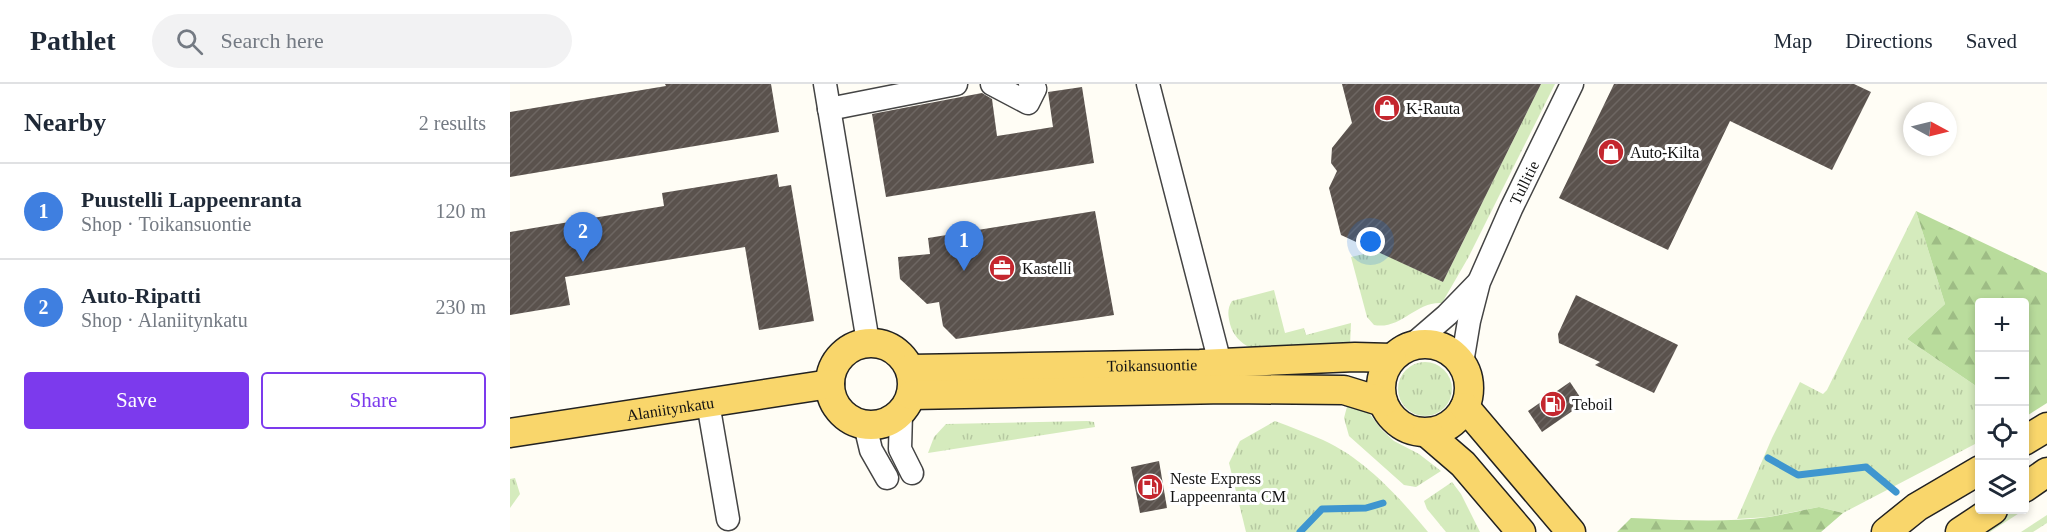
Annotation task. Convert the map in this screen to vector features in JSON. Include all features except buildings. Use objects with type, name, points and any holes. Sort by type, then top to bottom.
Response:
[{"type":"main road","points":[[868,342],[879,343],[898,352],[907,392],[884,423],[865,425],[854,422],[836,406],[831,396],[830,384],[831,372],[845,351],[868,342]]},
{"type":"main road","points":[[1425,344],[1440,346],[1462,363],[1468,377],[1470,392],[1466,407],[1450,425],[1427,433],[1413,431],[1389,415],[1383,402],[1382,379],[1401,352],[1425,344]]},
{"type":"main road","name":"Toikansuontie","points":[[907,392],[1220,363],[1355,357],[1401,352]]},
{"type":"main road","name":"Alaniitynkatu","points":[[510,433],[830,384]]},
{"type":"main road","name":"Toikansuontie","points":[[907,392],[1344,390],[1383,402]]},
{"type":"main road","points":[[1466,407],[1571,532]]},
{"type":"main road","points":[[2029,438],[2047,427]]},
{"type":"main road","points":[[1427,433],[1463,464],[1521,532]]},
{"type":"main road","points":[[2029,485],[2047,472]]},
{"type":"main road","points":[[1873,532],[1975,473]]},
{"type":"main road","points":[[1886,532],[1917,507]]},
{"type":"main road","points":[[1960,532],[1987,514]]},
{"type":"street","points":[[825,84],[868,342]]},
{"type":"street","points":[[829,109],[956,84]]},
{"type":"street","points":[[992,84],[1028,103],[1035,89],[1030,84]]},
{"type":"street","points":[[1148,84],[1220,363]]},
{"type":"street","name":"Tullitie","points":[[1462,363],[1479,282],[1572,84]]},
{"type":"street","name":"Tullitie","points":[[1401,352],[1447,315],[1479,282]]},
{"type":"street","points":[[907,392],[900,449],[912,473]]},
{"type":"street","points":[[708,403],[728,519]]},
{"type":"street","points":[[865,425],[872,450],[887,478]]},
{"type":"green space","points":[[1541,84],[1555,84],[1468,258],[1442,303],[1424,306],[1392,323],[1374,325],[1367,317],[1351,257],[1377,251],[1443,282]]},
{"type":"green space","points":[[1916,211],[1945,304],[1907,339],[1975,385],[1975,444],[1843,513],[1819,507],[1768,517],[1737,519],[1772,438],[1800,382],[1823,394]]},
{"type":"green space","points":[[1916,211],[2047,273],[2047,403],[2029,414],[2029,298],[1975,298],[1975,385],[1907,339],[1945,304]]},
{"type":"green space","points":[[1274,290],[1285,333],[1304,328],[1306,335],[1351,323],[1350,346],[1257,349],[1244,344],[1231,328],[1228,312],[1232,301]]},
{"type":"green space","points":[[1425,362],[1435,364],[1444,370],[1450,379],[1452,389],[1450,399],[1444,408],[1435,414],[1425,416],[1415,414],[1406,408],[1400,399],[1398,389],[1400,379],[1406,370],[1415,364]]},
{"type":"green space","points":[[1349,399],[1366,409],[1381,429],[1394,441],[1419,454],[1441,471],[1416,487],[1404,485],[1349,436],[1344,418]]},
{"type":"green space","points":[[1275,421],[1323,440],[1353,457],[1393,493],[1428,532],[1246,532],[1229,463],[1240,441]]},
{"type":"green space","points":[[1094,422],[1095,427],[928,453],[934,437],[946,424]]},
{"type":"green space","points":[[515,478],[520,494],[510,508],[510,479]]},
{"type":"green space","points":[[1452,482],[1461,494],[1480,532],[1446,532],[1427,509],[1424,501]]},
{"type":"green space","points":[[1819,507],[1843,513],[1821,532],[1617,532],[1631,518],[1735,520],[1769,517]]},
{"type":"green space","points":[[2004,514],[2018,514],[1990,532],[1977,532]]},
{"type":"green space","points":[[2047,515],[2047,523],[2033,532],[2021,532]]},
{"type":"waterway","points":[[1768,458],[1798,475],[1866,467],[1896,492]]},
{"type":"waterway","points":[[1300,532],[1322,509],[1366,508],[1383,503]]},
{"type":"place","name":"K-Rauta","points":[[1387,108]]},
{"type":"place","name":"Auto-Kilta","points":[[1611,152]]},
{"type":"place","name":"Auto-Ripatti","points":[[583,262]]},
{"type":"place","name":"Kastelli","points":[[1002,268]]},
{"type":"place","name":"Puustelli Lappeenranta","points":[[964,271]]},
{"type":"place","name":"Teboil","points":[[1553,404]]},
{"type":"place","name":"Neste Express Lappeenranta CM","points":[[1150,487]]}]
